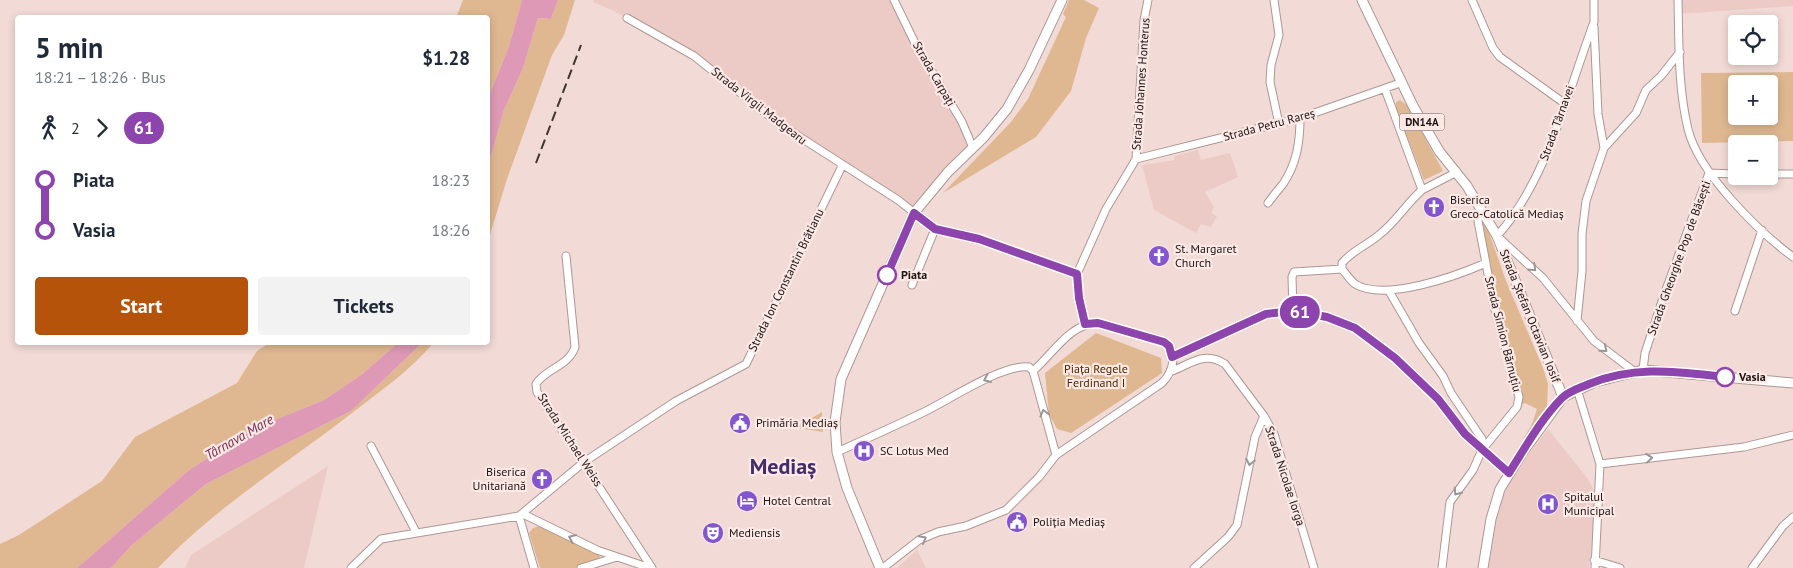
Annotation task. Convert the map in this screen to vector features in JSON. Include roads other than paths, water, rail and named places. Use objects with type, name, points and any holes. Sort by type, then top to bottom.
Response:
[{"type":"main road","points":[[882,568],[847,488],[837,452],[835,422],[841,379],[914,213],[948,172],[996,124],[1018,92],[1062,0]]},
{"type":"main road","name":"DN14A","points":[[1362,0],[1400,83],[1439,151],[1457,172],[1497,236]]},
{"type":"main road","name":"Strada Ștefan Octavian Iosif","points":[[1497,236],[1563,397]]},
{"type":"main road","points":[[1482,568],[1494,509],[1509,473],[1563,397],[1577,389],[1608,378],[1639,371],[1793,383]]},
{"type":"street","name":"Strada Carpați","points":[[894,0],[915,43],[962,122],[973,148]]},
{"type":"street","name":"Strada Johannes Honterus","points":[[1077,274],[1106,209],[1136,160],[1144,20],[1148,0]]},
{"type":"street","points":[[1274,0],[1279,35],[1271,65],[1270,82],[1279,124]]},
{"type":"street","points":[[1472,0],[1493,48],[1500,57],[1564,103]]},
{"type":"street","name":"Strada Târnavei","points":[[1497,236],[1508,224],[1533,185],[1594,22],[1594,0]]},
{"type":"street","name":"Strada Gheorghe Pop de Băsești","points":[[1639,371],[1664,295],[1709,173],[1700,158],[1688,129],[1680,52],[1678,0]]},
{"type":"street","name":"Strada Virgil Madgearu","points":[[627,18],[694,56],[778,124],[898,200],[935,229]]},
{"type":"street","points":[[1594,22],[1594,58],[1600,126],[1604,148]]},
{"type":"street","points":[[1577,320],[1586,201],[1604,148],[1636,113],[1646,90],[1662,76],[1680,52]]},
{"type":"street","name":"Strada Petru Rareș","points":[[1136,160],[1300,118],[1400,83]]},
{"type":"street","points":[[1385,89],[1422,190]]},
{"type":"street","points":[[1268,203],[1283,184],[1297,155],[1300,142],[1300,118]]},
{"type":"street","points":[[1600,126],[1615,135]]},
{"type":"street","name":"Strada Ion Constantin Brătianu","points":[[521,515],[584,462],[676,401],[746,364],[842,166]]},
{"type":"street","points":[[1457,172],[1422,190],[1407,203],[1394,222],[1347,257],[1342,263],[1342,269],[1356,284],[1389,291],[1460,274],[1486,263]]},
{"type":"street","points":[[1709,173],[1728,174]]},
{"type":"street","points":[[1709,173],[1762,230],[1793,257]]},
{"type":"street","points":[[1778,174],[1793,174]]},
{"type":"street","name":"Strada Simion Bărnuțiu","points":[[1442,568],[1450,502],[1473,470],[1481,449],[1517,407],[1520,397],[1494,306],[1478,221],[1480,207]]},
{"type":"street","points":[[912,285],[935,229],[979,239],[1077,274],[1079,298],[1085,324]]},
{"type":"street","points":[[1735,311],[1762,230]]},
{"type":"street","points":[[1497,236],[1543,278],[1594,341],[1639,371]]},
{"type":"street","name":"Strada Michael Weiss","points":[[566,256],[575,347],[571,356],[540,378],[536,384],[538,392],[651,568]]},
{"type":"street","points":[[1292,311],[1292,277],[1294,272],[1342,269]]},
{"type":"street","points":[[1389,291],[1419,344],[1443,376],[1451,394],[1482,440],[1481,449]]},
{"type":"street","points":[[1172,357],[1266,314],[1292,311],[1327,317],[1342,322],[1375,342],[1416,377],[1481,449],[1509,473]]},
{"type":"street","points":[[882,568],[919,540],[938,532],[966,526],[1006,510],[1039,477],[1056,455],[1162,383],[1172,371],[1172,357],[1169,346],[1164,342],[1098,323],[1085,324],[1075,330],[1033,371]]},
{"type":"street","name":"Strada Nicolae Iorga","points":[[1172,371],[1207,356],[1218,359],[1225,364],[1264,416],[1274,434],[1314,568]]},
{"type":"street","points":[[837,452],[925,412],[994,376],[1016,368],[1029,367],[1033,371],[1056,455]]},
{"type":"street","points":[[1577,389],[1600,464],[1601,481],[1594,560],[1595,568]]},
{"type":"street","points":[[1194,568],[1228,537],[1237,525],[1254,437],[1264,416]]},
{"type":"street","points":[[1600,464],[1744,447],[1793,435]]},
{"type":"street","points":[[371,446],[416,532]]},
{"type":"street","points":[[521,515],[534,568]]},
{"type":"street","points":[[351,568],[381,539],[521,515],[617,557],[651,568]]},
{"type":"street","points":[[1752,568],[1783,526],[1793,517]]},
{"type":"street","points":[[580,568],[617,557]]},
{"type":"street","points":[[1202,560],[1206,568]]},
{"type":"street","points":[[1594,560],[1620,568]]},
{"type":"railway","points":[[536,163],[581,45]]},
{"type":"place","name":"Biserica Greco-Catolică Mediaș","points":[[1434,207]]},
{"type":"place","name":"St. Margaret Church","points":[[1159,256]]},
{"type":"place","name":"Piata","points":[[887,275]]},
{"type":"place","name":"Vasia","points":[[1725,377]]},
{"type":"place","name":"Primăria Mediaș","points":[[740,423]]},
{"type":"place","name":"SC Lotus Med","points":[[864,451]]},
{"type":"place","name":"Biserica Unitariană","points":[[542,479]]},
{"type":"place","name":"Hotel Central","points":[[747,501]]},
{"type":"place","name":"Spitalul Municipal","points":[[1548,504]]},
{"type":"place","name":"Poliția Mediaș","points":[[1017,522]]},
{"type":"place","name":"Mediensis","points":[[713,533]]},
{"type":"district","name":"Mediaș","points":[[783,466]]},
{"type":"park label","name":"Piața Regele Ferdinand I","points":[[1096,376]]},
{"type":"water label","name":"Târnava Mare","points":[[239,437]]}]
